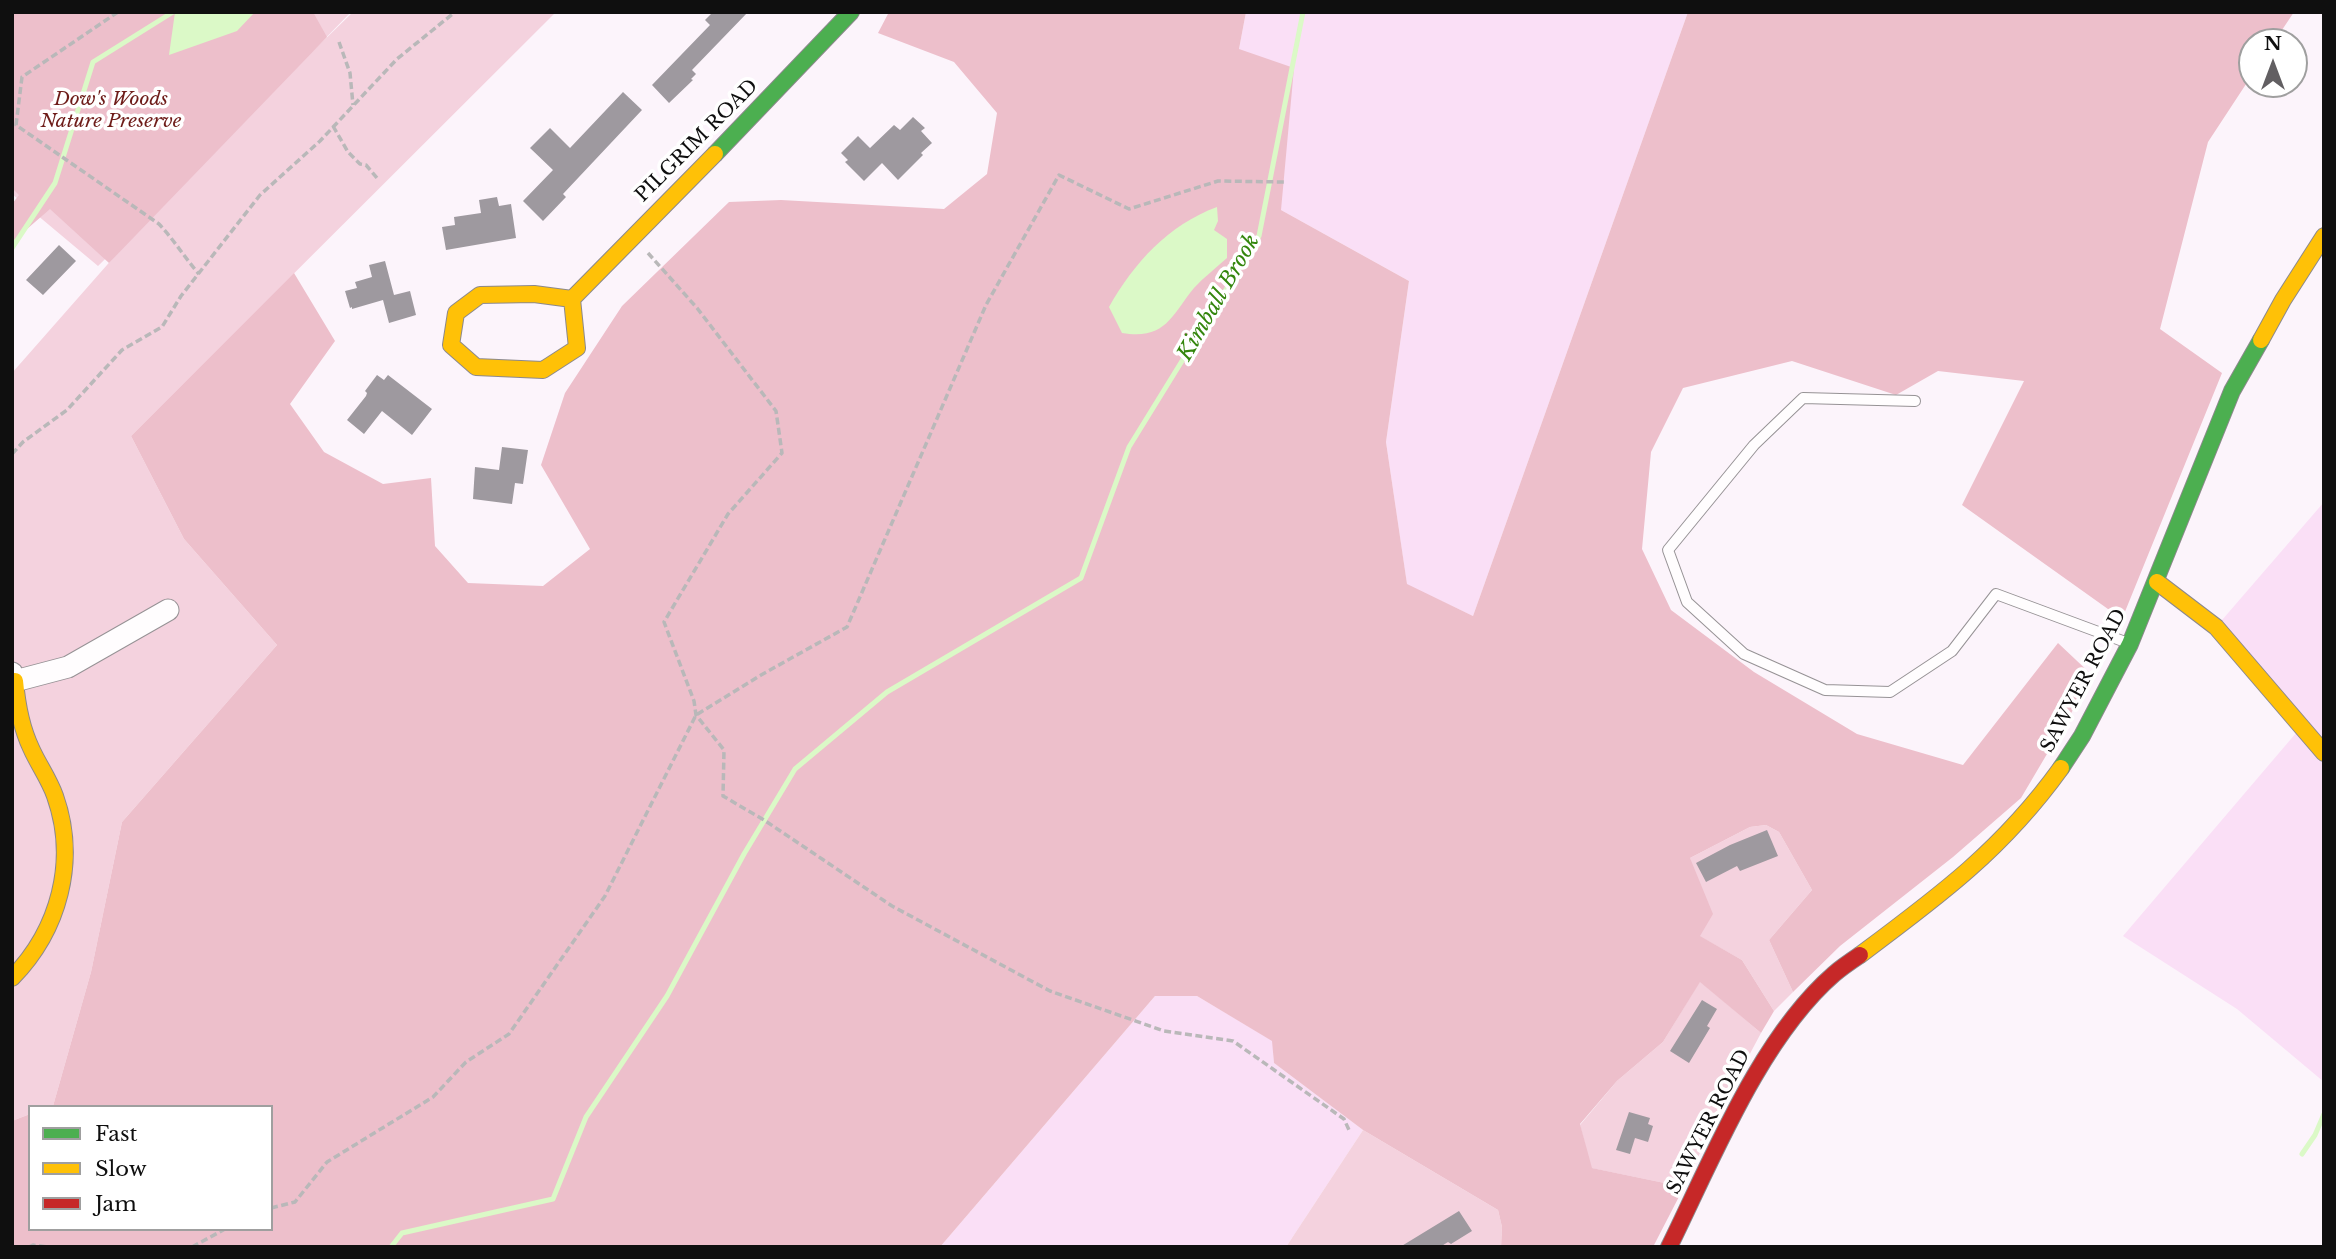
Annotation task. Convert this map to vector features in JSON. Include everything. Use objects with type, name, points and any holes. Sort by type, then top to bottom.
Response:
[{"type":"street","name":"PILGRIM ROAD","points":[[572,299],[851,12]]},
{"type":"street","name":"SAWYER ROAD","points":[[1669,1247],[1749,1084],[1793,1017],[1833,974],[1933,901],[1987,855],[2025,816],[2060,770],[2082,736],[2130,644],[2232,391],[2283,300],[2324,236]]},
{"type":"street","points":[[534,294],[572,299],[577,348],[543,370],[475,367],[451,345],[456,313],[480,295],[534,294]]},
{"type":"street","points":[[2157,582],[2216,626],[2324,753]]},
{"type":"street","points":[[12,978],[25,968],[44,939],[56,912],[62,886],[64,846],[61,816],[55,797],[23,730],[14,677],[68,667],[168,610]]},
{"type":"lane","points":[[1915,401],[1803,398],[1754,445],[1668,550],[1687,602],[1744,654],[1825,690],[1890,692],[1952,651],[1996,594],[2130,644]]},
{"type":"path","points":[[118,12],[22,77],[16,125],[159,224],[177,243],[184,258],[199,274]]},
{"type":"path","points":[[12,454],[23,442],[67,410],[121,350],[162,327],[181,296],[260,195],[333,126],[397,59],[455,12]]},
{"type":"path","points":[[340,42],[350,73],[353,105]]},
{"type":"path","points":[[333,126],[348,152],[377,177]]},
{"type":"path","points":[[273,1208],[295,1202],[327,1162],[433,1097],[466,1062],[509,1034],[605,896],[696,715],[761,675],[847,628],[986,305],[1059,175],[1129,209],[1217,181],[1284,182]]},
{"type":"path","points":[[633,236],[698,308],[776,411],[782,453],[728,513],[664,622],[694,701],[696,715],[724,750],[723,796],[764,820],[892,906],[1050,991],[1164,1031],[1233,1041],[1344,1119],[1349,1130]]},
{"type":"path","points":[[192,1247],[221,1231]]},
{"type":"path","points":[[29,1247],[47,1247]]},
{"type":"shaded area","points":[[175,12],[255,12],[237,31],[169,55]]},
{"type":"shaded area","points":[[1246,12],[1688,12],[1473,616],[1407,585],[1386,442],[1409,281],[1281,210],[1239,49]]},
{"type":"shaded area","points":[[1217,207],[1218,221],[1214,230],[1227,239],[1227,258],[1194,288],[1166,324],[1149,333],[1122,333],[1109,307],[1130,275],[1168,235],[1183,224]]},
{"type":"shaded area","points":[[2324,502],[2324,1082],[2237,1009],[2123,936],[2302,726],[2216,627]]},
{"type":"shaded area","points":[[1155,996],[1197,996],[1273,1041],[1274,1063],[1363,1130],[1286,1247],[940,1247]]},
{"type":"green space","points":[[12,12],[351,12],[313,51],[353,12],[556,12],[131,436],[184,539],[277,645],[122,822],[91,972],[53,1105],[28,1105],[28,1115],[12,1121],[12,373],[158,207],[98,266],[12,194]]},
{"type":"green space","name":"Dow's Woods Nature Preserve","points":[[12,12],[313,12],[327,37],[109,263],[50,209],[12,242],[12,204],[19,195],[12,188]]},
{"type":"green space","points":[[889,12],[1246,12],[1239,49],[1294,68],[1281,210],[1409,281],[1386,442],[1407,584],[1473,616],[1688,12],[2294,12],[2283,28],[2238,28],[2238,96],[2208,142],[2160,329],[2222,373],[2122,619],[1962,505],[2024,381],[1938,371],[1896,395],[1792,361],[1683,388],[1651,452],[1642,549],[1671,610],[1754,672],[1857,734],[1963,765],[2058,643],[2093,676],[2021,798],[1953,857],[1840,946],[1793,992],[1769,940],[1812,890],[1779,832],[1766,825],[1750,827],[1690,858],[1713,914],[1700,936],[1742,960],[1774,1011],[1761,1033],[1700,982],[1663,1042],[1617,1081],[1580,1124],[1592,1168],[1684,1187],[1653,1247],[1501,1247],[1502,1227],[1498,1210],[1363,1130],[1274,1063],[1272,1041],[1197,996],[1155,996],[940,1247],[12,1247],[12,1121],[28,1115],[28,1231],[273,1231],[273,1105],[53,1105],[91,972],[122,822],[277,645],[184,539],[131,436],[294,273],[335,341],[290,404],[324,452],[383,484],[431,478],[435,546],[468,583],[543,586],[590,549],[541,465],[565,393],[622,306],[729,202],[781,200],[944,209],[987,174],[997,113],[954,62],[878,33]]},
{"type":"green space","points":[[1766,825],[1779,832],[1812,890],[1769,940],[1793,992],[1774,1011],[1742,960],[1699,936],[1690,858],[1750,827]]},
{"type":"green space","points":[[1700,981],[1761,1033],[1722,1106],[1684,1187],[1591,1168],[1580,1125],[1617,1081],[1663,1042]]},
{"type":"green space","points":[[1363,1130],[1498,1210],[1502,1227],[1501,1247],[1286,1247]]},
{"type":"building","points":[[713,12],[748,12],[692,70],[696,74],[691,79],[693,80],[669,103],[652,85],[710,25],[705,20]]},
{"type":"building","points":[[623,92],[642,110],[563,194],[566,197],[543,221],[523,201],[553,170],[530,148],[550,128],[570,148]]},
{"type":"building","points":[[913,117],[925,128],[921,131],[932,143],[898,180],[882,163],[864,181],[845,162],[848,160],[841,153],[858,136],[870,148],[894,125],[900,130]]},
{"type":"building","points":[[497,197],[499,206],[511,204],[516,238],[446,250],[442,227],[455,225],[454,217],[481,213],[479,200]]},
{"type":"building","points":[[59,245],[76,261],[43,295],[26,280]]},
{"type":"building","points":[[385,261],[394,295],[410,291],[416,315],[389,323],[383,300],[350,308],[345,291],[357,288],[355,282],[372,277],[369,265]]},
{"type":"building","points":[[377,375],[384,380],[388,375],[432,409],[412,435],[382,411],[364,434],[347,420],[366,396],[365,391]]},
{"type":"building","points":[[502,447],[528,450],[523,484],[515,483],[512,504],[473,499],[475,467],[499,470]]},
{"type":"building","points":[[1767,830],[1778,856],[1740,871],[1737,866],[1706,882],[1696,863]]},
{"type":"building","points":[[1702,1000],[1717,1009],[1707,1026],[1710,1028],[1689,1063],[1670,1051]]},
{"type":"building","points":[[1629,1112],[1650,1118],[1648,1124],[1653,1126],[1648,1142],[1635,1138],[1630,1154],[1616,1150]]},
{"type":"building","points":[[1459,1211],[1472,1231],[1451,1244],[1448,1242],[1440,1247],[1400,1247]]},
{"type":"waterway","points":[[12,248],[55,183],[93,62],[173,12]]},
{"type":"waterway","name":"Kimball Brook","points":[[391,1247],[402,1233],[553,1199],[586,1117],[667,996],[744,854],[795,769],[887,692],[1081,578],[1129,447],[1259,236],[1303,12]]},
{"type":"waterway","points":[[2302,1154],[2315,1135],[2324,1114]]},
{"type":"traffic: fast","points":[[715,154],[851,12]]},
{"type":"traffic: fast","points":[[2061,768],[2082,736],[2130,644],[2232,391],[2261,340]]},
{"type":"traffic: slow","points":[[572,299],[534,294],[480,295],[456,313],[451,345],[476,367],[543,370],[577,348],[572,299],[715,154]]},
{"type":"traffic: slow","points":[[2261,340],[2324,236]]},
{"type":"traffic: slow","points":[[2157,582],[2216,627],[2324,753]]},
{"type":"traffic: slow","points":[[12,978],[42,938],[52,916],[60,893],[65,845],[55,796],[25,732],[15,681]]},
{"type":"traffic: slow","points":[[1860,955],[1968,870],[2016,823],[2061,768]]},
{"type":"traffic: jam","points":[[1669,1247],[1740,1102],[1783,1031],[1807,1001],[1834,974],[1860,955]]}]
